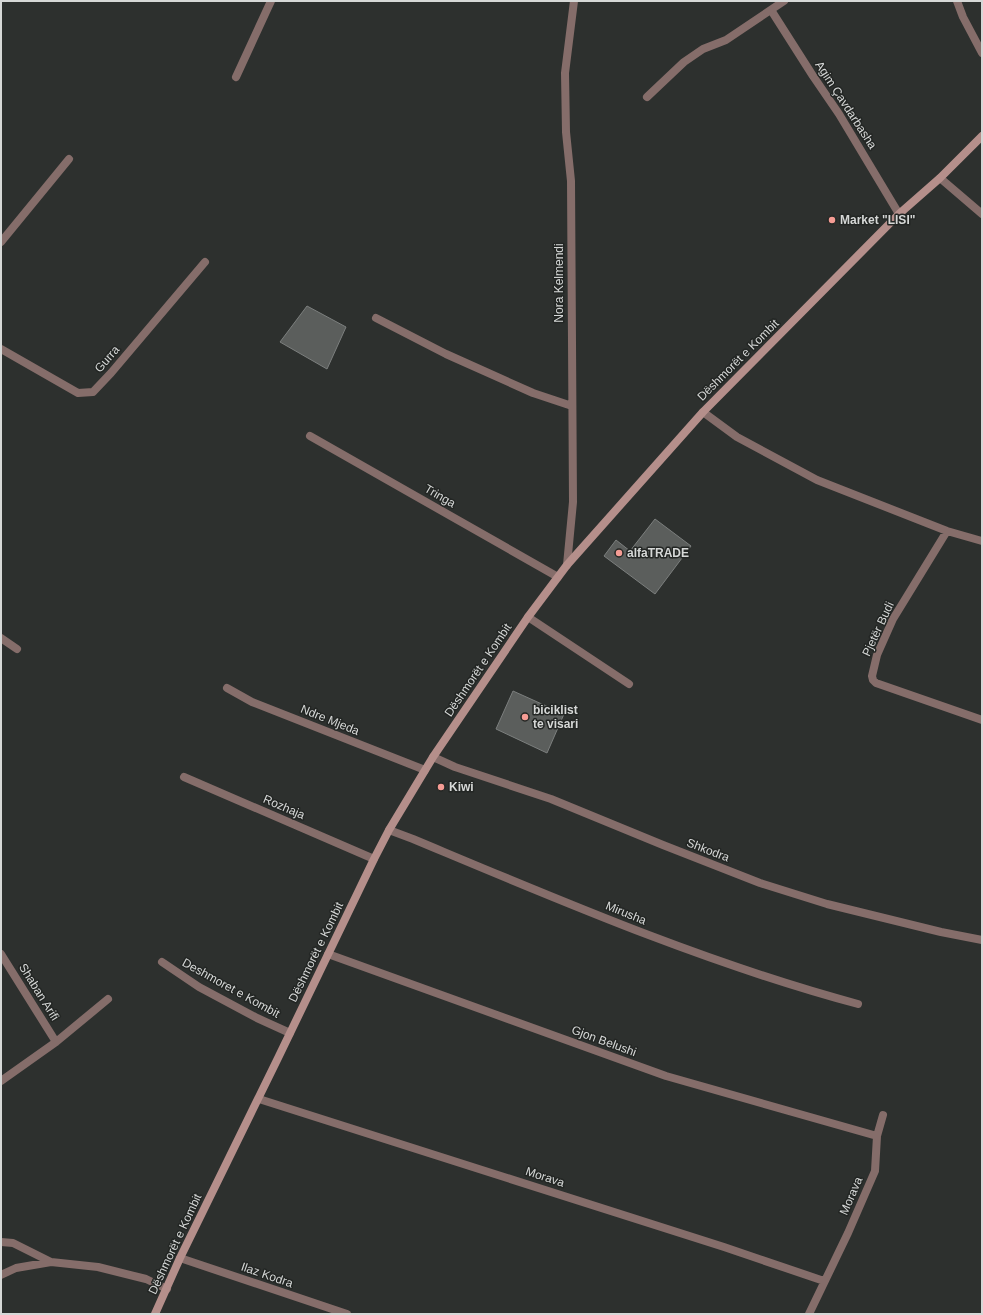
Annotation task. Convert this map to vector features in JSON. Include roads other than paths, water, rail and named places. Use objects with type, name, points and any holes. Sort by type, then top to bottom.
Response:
[{"type":"main road","name":"Dëshmorët e Kombit","points":[[155,1314],[180,1258],[259,1099],[374,858],[433,757],[528,617],[567,565],[703,412],[899,214],[940,178],[982,136]]},
{"type":"street","points":[[236,76],[271,1]]},
{"type":"street","name":"Nora Kelmendi","points":[[567,565],[574,502],[571,182],[566,132],[565,73],[574,1]]},
{"type":"street","points":[[648,97],[684,62],[703,49],[726,40],[784,1]]},
{"type":"street","points":[[956,1],[982,53]]},
{"type":"street","name":"Agim Çavdarbasha","points":[[771,10],[839,114],[899,214]]},
{"type":"street","points":[[1,242],[69,159]]},
{"type":"street","points":[[940,178],[982,214]]},
{"type":"street","name":"Gurra","points":[[1,349],[78,393],[93,392],[111,374],[205,262]]},
{"type":"street","points":[[376,318],[446,354],[533,393],[572,406]]},
{"type":"street","points":[[703,412],[737,437],[817,480],[947,531],[982,541]]},
{"type":"street","name":"Tringa","points":[[310,436],[558,577]]},
{"type":"street","name":"Pjetër Budi","points":[[947,531],[893,619],[877,655],[872,676],[876,683],[982,720]]},
{"type":"street","name":"Dëshmorët e Kombit","points":[[528,617],[629,684]]},
{"type":"street","points":[[1,638],[17,649]]},
{"type":"street","name":"Ndre Mjeda","points":[[227,688],[252,702],[425,770]]},
{"type":"street","name":"Shkodra","points":[[433,757],[455,767],[552,799],[760,883],[827,904],[941,932],[982,940]]},
{"type":"street","name":"Rozhaja","points":[[184,777],[374,858]]},
{"type":"street","name":"Mirusha","points":[[389,830],[658,939],[774,980],[858,1004]]},
{"type":"street","name":"Shaban Arifi","points":[[1,954],[56,1042]]},
{"type":"street","name":"Gjon Belushi","points":[[328,954],[666,1076],[877,1136]]},
{"type":"street","name":"Deshmoret e Kombit","points":[[162,962],[199,987],[257,1018],[290,1033]]},
{"type":"street","points":[[1,1081],[56,1042],[108,999]]},
{"type":"street","name":"Morava","points":[[259,1099],[716,1244],[824,1281]]},
{"type":"street","name":"Morava","points":[[808,1314],[848,1233],[875,1171],[877,1136],[883,1115]]},
{"type":"street","points":[[1,1242],[13,1243],[51,1262]]},
{"type":"street","name":"Ilaz Kodra","points":[[180,1258],[347,1314]]},
{"type":"street","points":[[1,1275],[16,1268],[51,1262],[98,1267],[146,1279],[167,1289]]},
{"type":"place","name":"Market \"LISI\"","points":[[832,220]]},
{"type":"place","name":"alfaTRADE","points":[[619,553]]},
{"type":"place","name":"biciklist te visari","points":[[525,717]]},
{"type":"place","name":"Kiwi","points":[[441,787]]}]
